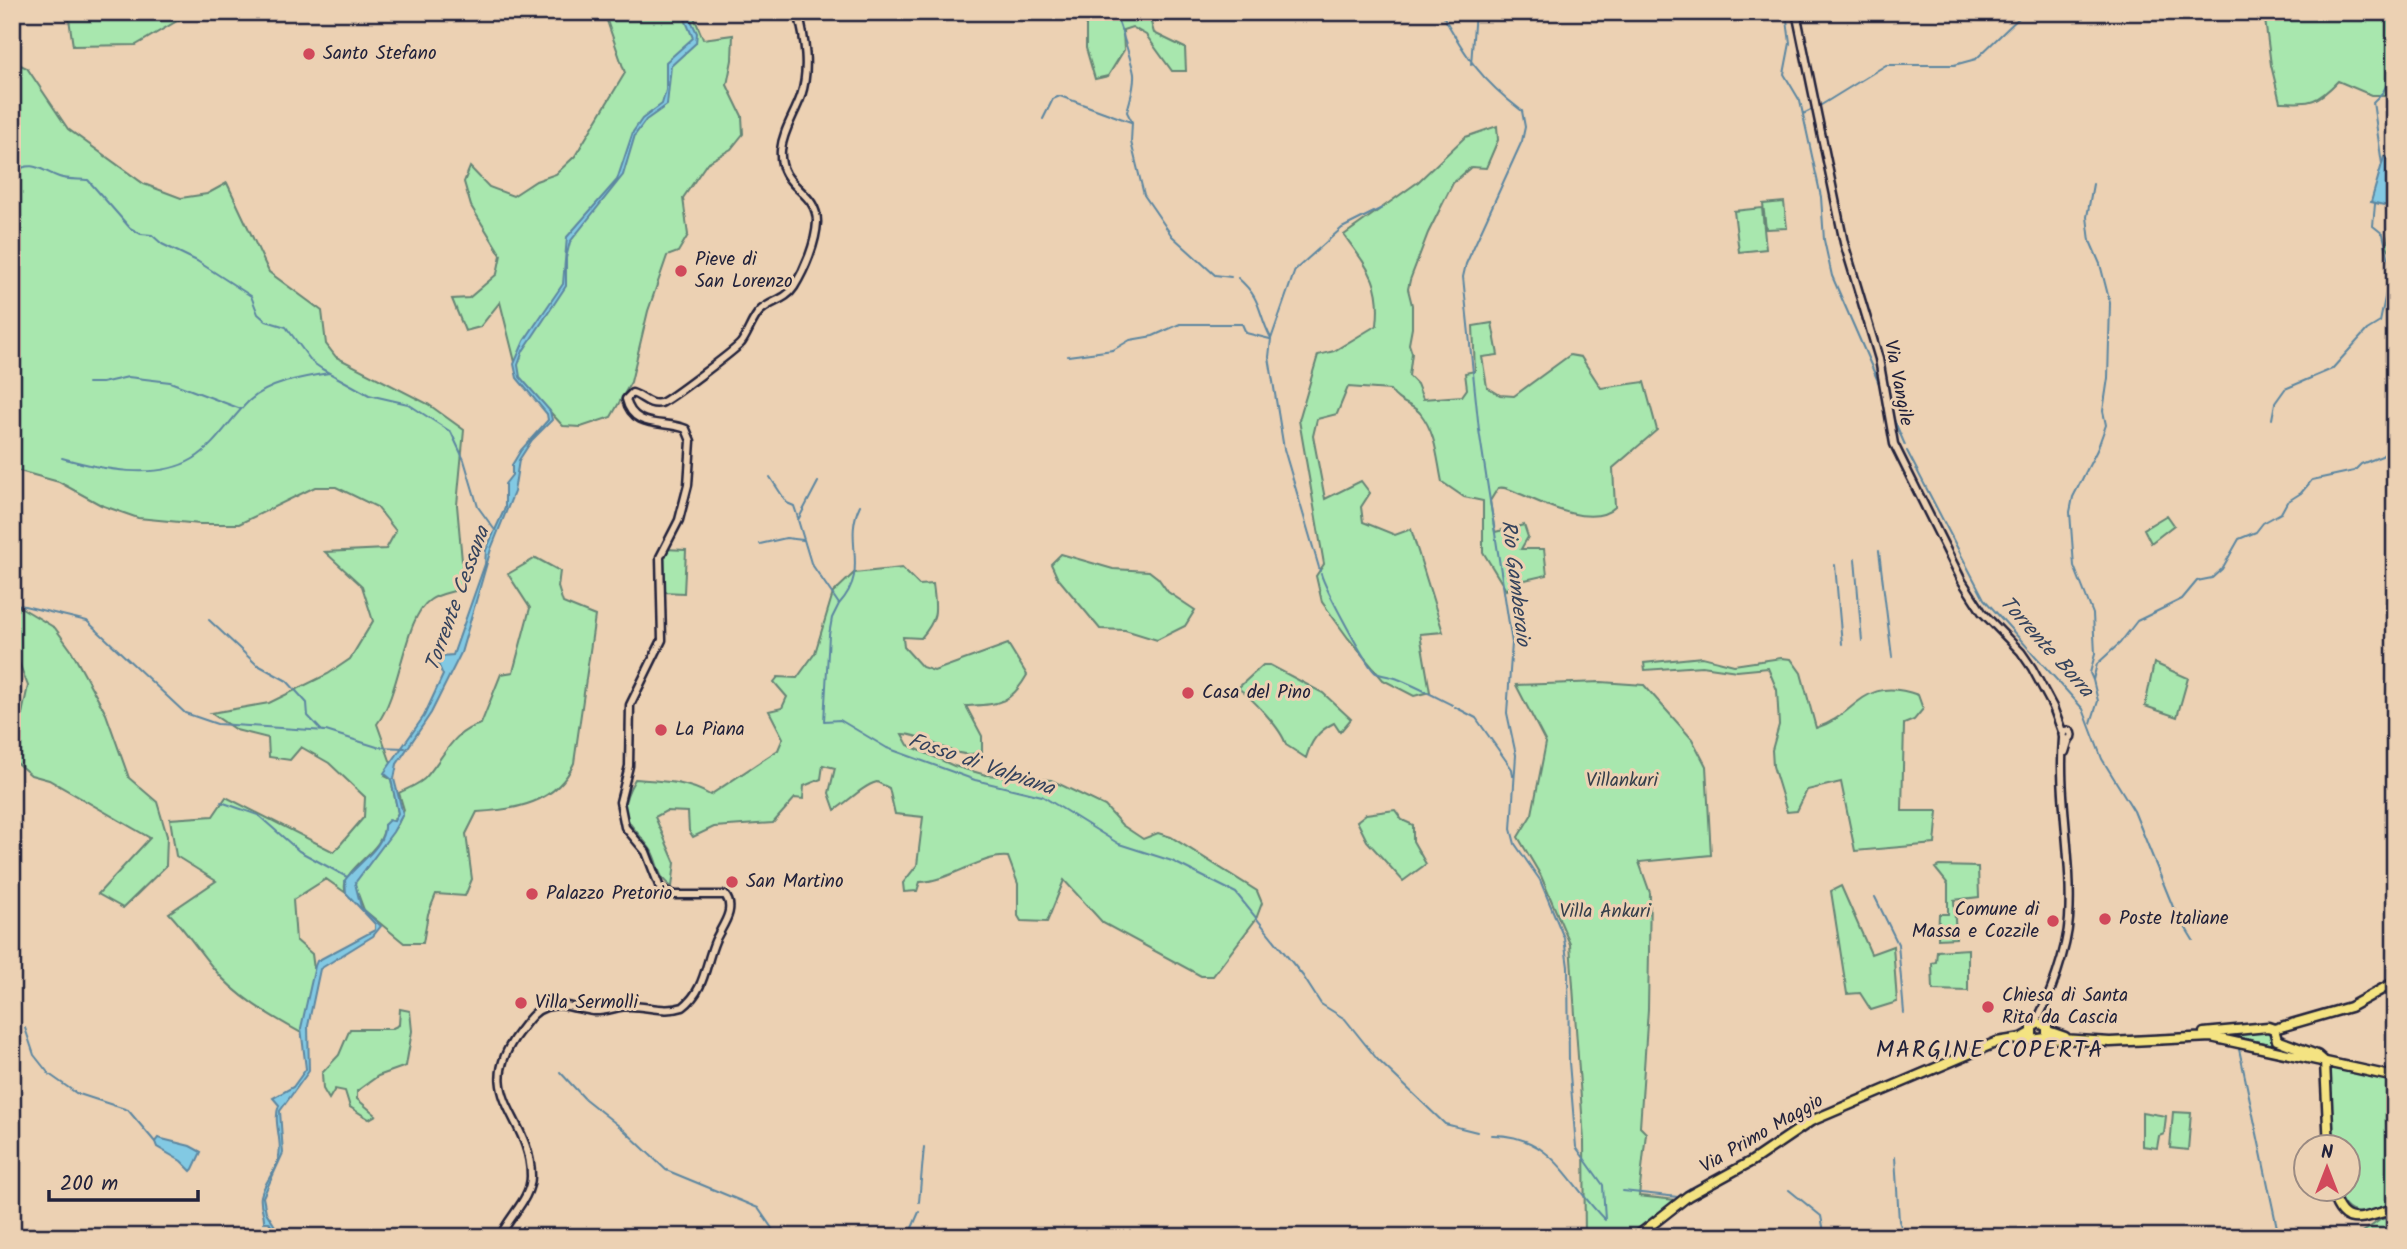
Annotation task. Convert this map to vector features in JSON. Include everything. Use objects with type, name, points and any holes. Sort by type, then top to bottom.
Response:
[{"type":"main road","points":[[2040,1033],[2095,1037],[2188,1035],[2268,1027],[2274,1029],[2350,1007],[2395,982]]},
{"type":"main road","points":[[2274,1029],[2277,1040]]},
{"type":"main road","points":[[2229,1041],[2231,1030]]},
{"type":"main road","points":[[2040,1033],[2109,1042],[2198,1037],[2229,1041],[2279,1054],[2395,1077]]},
{"type":"main road","name":"Via Primo Maggio","points":[[1636,1237],[1688,1196],[1752,1161],[1811,1121],[1991,1045],[2040,1033]]},
{"type":"main road","points":[[2268,1049],[2277,1040]]},
{"type":"main road","points":[[2277,1040],[2317,1055],[2325,1062],[2328,1134]]},
{"type":"main road","points":[[2337,1204],[2350,1218],[2365,1219],[2395,1209]]},
{"type":"street","points":[[500,1237],[527,1193],[531,1181],[529,1152],[505,1100],[499,1078],[499,1069],[509,1045],[533,1014],[549,1006],[567,1005],[596,1011],[629,1006],[663,1010],[683,1007],[701,984],[714,943],[728,915],[729,903],[725,895],[674,895],[660,888],[654,879],[646,852],[625,827],[620,812],[621,794],[629,766],[630,705],[661,644],[661,552],[677,525],[683,505],[691,446],[686,429],[648,423],[631,410],[626,399],[632,393],[650,403],[671,399],[697,375],[734,350],[759,312],[787,295],[794,286],[813,245],[816,227],[813,205],[786,178],[781,166],[783,140],[806,80],[806,59],[798,12]]},
{"type":"street","name":"Via Vangile","points":[[1796,12],[1844,243],[1879,359],[1888,418],[1898,452],[1962,580],[1982,612],[2021,652],[2066,736],[2061,767],[2069,922],[2045,1005]]},
{"type":"street","points":[[2040,1033],[2045,1005]]},
{"type":"street","points":[[2040,1033],[2045,1005]]},
{"type":"green space","points":[[68,12],[185,12],[182,18],[136,45],[73,46]]},
{"type":"green space","points":[[604,12],[692,12],[703,39],[733,35],[727,85],[742,116],[743,134],[731,149],[707,163],[683,198],[688,235],[678,252],[667,256],[648,311],[631,382],[611,417],[581,427],[563,426],[519,378],[500,302],[480,327],[465,331],[452,299],[469,298],[497,274],[501,255],[471,206],[464,182],[470,167],[489,187],[513,196],[536,181],[556,174],[575,156],[625,73]]},
{"type":"green space","points":[[1074,12],[1148,12],[1154,33],[1185,48],[1186,71],[1172,71],[1146,35],[1132,27],[1123,30],[1124,50],[1108,76],[1095,79],[1086,48],[1086,22]]},
{"type":"green space","points":[[2264,12],[2395,12],[2395,81],[2386,95],[2371,95],[2338,81],[2318,98],[2280,102],[2271,65]]},
{"type":"green space","points":[[12,61],[27,68],[68,129],[144,184],[181,198],[207,194],[227,183],[269,272],[322,311],[326,344],[336,357],[428,404],[464,430],[457,505],[463,572],[461,589],[433,598],[421,609],[408,639],[392,694],[377,724],[392,766],[385,776],[391,779],[398,813],[393,821],[384,825],[378,844],[348,876],[346,893],[326,879],[293,900],[296,940],[312,954],[315,977],[303,1034],[234,989],[214,969],[169,913],[216,881],[176,856],[170,819],[213,816],[226,797],[334,852],[364,817],[365,797],[329,763],[301,747],[290,760],[269,757],[268,738],[236,730],[211,713],[269,703],[328,674],[350,659],[373,621],[362,586],[325,552],[386,549],[396,531],[377,507],[336,487],[315,487],[239,524],[200,524],[138,518],[101,505],[59,482],[12,469]]},
{"type":"green space","points":[[1497,126],[1498,140],[1486,168],[1471,167],[1453,183],[1428,233],[1410,280],[1408,289],[1412,305],[1412,328],[1409,344],[1412,353],[1409,376],[1417,384],[1423,399],[1462,396],[1467,389],[1465,373],[1475,371],[1473,326],[1492,323],[1498,355],[1482,357],[1487,387],[1500,395],[1514,396],[1570,355],[1581,357],[1601,388],[1644,382],[1657,430],[1613,468],[1615,507],[1606,513],[1595,516],[1570,513],[1498,488],[1490,501],[1495,532],[1524,525],[1528,537],[1521,549],[1544,549],[1547,575],[1516,582],[1506,590],[1483,552],[1483,501],[1464,497],[1442,482],[1433,437],[1417,410],[1398,399],[1390,390],[1348,387],[1337,414],[1317,419],[1313,436],[1325,499],[1361,481],[1370,493],[1361,507],[1363,522],[1395,535],[1411,529],[1443,632],[1420,634],[1430,692],[1414,696],[1383,680],[1322,602],[1316,576],[1324,564],[1299,420],[1318,355],[1334,351],[1377,325],[1375,287],[1360,257],[1344,235],[1418,182],[1465,137]]},
{"type":"green space","points":[[2395,198],[2395,258],[2387,246]]},
{"type":"green space","points":[[1784,202],[1787,228],[1766,229],[1763,204]]},
{"type":"green space","points":[[1762,208],[1766,249],[1739,252],[1734,211]]},
{"type":"green space","points":[[2167,515],[2174,525],[2151,543],[2144,529]]},
{"type":"green space","points":[[664,549],[686,550],[684,593],[662,592]]},
{"type":"green space","points":[[1061,554],[1113,569],[1149,571],[1168,592],[1195,610],[1185,626],[1157,640],[1125,630],[1100,629],[1057,577],[1051,564]]},
{"type":"green space","points":[[536,558],[560,571],[558,587],[563,603],[595,616],[574,763],[567,777],[546,796],[520,806],[477,812],[466,834],[472,879],[465,896],[436,894],[428,914],[423,943],[404,943],[364,910],[354,883],[398,824],[404,810],[399,793],[424,779],[463,732],[481,724],[501,674],[513,672],[530,608],[508,574]]},
{"type":"green space","points":[[902,568],[919,585],[933,584],[935,607],[931,624],[921,638],[903,637],[904,647],[922,667],[934,671],[1008,644],[1027,675],[1015,692],[1002,701],[966,706],[982,736],[982,752],[972,754],[951,751],[921,738],[902,734],[908,745],[954,766],[986,775],[1051,780],[1105,806],[1122,825],[1143,839],[1158,833],[1171,837],[1257,891],[1262,903],[1256,919],[1213,976],[1201,976],[1103,923],[1064,880],[1047,922],[1021,921],[1018,916],[1018,884],[1008,857],[998,857],[932,881],[920,882],[917,891],[904,892],[903,883],[917,865],[923,817],[895,814],[889,788],[877,782],[861,790],[835,810],[829,793],[835,768],[823,765],[821,779],[804,786],[803,799],[795,798],[773,823],[714,827],[693,837],[689,831],[688,812],[666,811],[655,817],[675,863],[672,887],[667,883],[651,850],[627,818],[625,802],[635,779],[683,784],[710,795],[778,750],[783,738],[769,711],[782,708],[787,697],[774,682],[778,677],[797,678],[815,653],[833,593],[854,573]]},
{"type":"green space","points":[[12,602],[55,628],[71,650],[106,714],[129,778],[157,802],[167,836],[166,866],[123,908],[98,894],[150,838],[49,780],[31,775],[12,759],[12,719],[22,714],[28,686],[18,660],[12,658]]},
{"type":"green space","points":[[1702,657],[1734,665],[1791,659],[1801,673],[1816,728],[1842,715],[1872,693],[1899,690],[1918,695],[1923,709],[1914,720],[1904,724],[1902,811],[1938,811],[1935,844],[1855,851],[1841,782],[1807,790],[1797,811],[1787,812],[1773,766],[1772,750],[1779,725],[1777,690],[1768,668],[1737,671],[1702,666],[1645,670],[1644,663]]},
{"type":"green space","points":[[2154,663],[2188,678],[2177,717],[2145,706]]},
{"type":"green space","points":[[1263,665],[1270,665],[1323,693],[1351,719],[1340,732],[1334,723],[1319,733],[1306,758],[1286,745],[1266,714],[1238,688]]},
{"type":"green space","points":[[1601,682],[1644,685],[1692,739],[1706,766],[1711,855],[1639,862],[1650,893],[1648,1009],[1640,1127],[1646,1133],[1639,1196],[1676,1200],[1629,1237],[1585,1237],[1584,1141],[1570,944],[1541,876],[1518,837],[1532,814],[1546,743],[1516,685]]},
{"type":"green space","points":[[1395,810],[1402,820],[1413,825],[1413,841],[1426,864],[1403,881],[1367,841],[1357,821],[1366,814]]},
{"type":"green space","points":[[1978,867],[1979,897],[1954,900],[1956,938],[1938,939],[1939,914],[1948,914],[1948,884],[1935,868]]},
{"type":"green space","points":[[1841,886],[1871,954],[1893,946],[1897,1002],[1871,1010],[1860,993],[1847,994],[1831,891]]},
{"type":"green space","points":[[1968,949],[1968,991],[1933,990],[1932,963],[1936,962],[1937,951]]},
{"type":"green space","points":[[400,1009],[410,1011],[412,1031],[406,1066],[378,1076],[357,1091],[357,1099],[376,1115],[369,1119],[350,1107],[345,1091],[335,1089],[329,1099],[323,1089],[322,1073],[339,1055],[350,1029],[391,1029],[399,1025]]},
{"type":"green space","points":[[2268,1029],[2272,1043],[2269,1044],[2233,1036],[2235,1033]]},
{"type":"green space","points":[[2328,1066],[2395,1082],[2395,1202],[2368,1212],[2347,1208],[2344,1204],[2362,1204],[2362,1134],[2332,1134]]},
{"type":"green space","points":[[2142,1112],[2166,1116],[2164,1134],[2159,1136],[2157,1148],[2142,1146]]},
{"type":"green space","points":[[2173,1112],[2191,1113],[2188,1150],[2170,1148]]},
{"type":"green space","points":[[2395,1215],[2395,1237],[2356,1237],[2380,1220]]},
{"type":"water","points":[[682,12],[687,12],[697,33],[696,43],[671,66],[667,105],[646,120],[635,135],[623,175],[570,242],[566,258],[566,286],[523,351],[518,365],[520,377],[550,411],[552,420],[532,440],[519,460],[514,492],[491,549],[461,653],[431,713],[397,764],[394,779],[403,814],[355,883],[361,907],[381,926],[373,936],[320,969],[308,1026],[309,1071],[280,1111],[283,1153],[263,1197],[266,1212],[282,1237],[277,1237],[269,1222],[264,1222],[261,1199],[264,1187],[277,1164],[280,1146],[277,1119],[279,1105],[273,1098],[293,1087],[306,1069],[301,1028],[315,966],[317,961],[375,930],[375,924],[346,893],[345,880],[375,848],[380,841],[384,825],[389,820],[394,821],[398,813],[391,779],[384,773],[424,716],[443,675],[437,662],[441,656],[453,655],[485,564],[486,550],[505,508],[505,484],[512,475],[512,465],[521,450],[548,420],[547,414],[517,378],[514,364],[524,341],[563,284],[567,237],[617,180],[633,132],[642,119],[662,104],[666,90],[666,62],[693,38]]},
{"type":"water","points":[[2384,157],[2395,159],[2388,206],[2371,202]]},
{"type":"water","points":[[158,1138],[190,1146],[201,1152],[193,1169],[191,1171],[181,1161],[157,1147],[155,1142]]},
{"type":"waterway","points":[[1114,12],[1134,74],[1127,112],[1132,122],[1131,142],[1144,195],[1172,236],[1215,275],[1231,277]]},
{"type":"waterway","name":"Rio Gamberaio","points":[[1441,12],[1475,66],[1522,111],[1525,127],[1522,141],[1466,264],[1463,277],[1479,430],[1512,643],[1507,713],[1516,755],[1511,829],[1515,844],[1540,880],[1564,938],[1568,967],[1569,1062],[1576,1147],[1603,1185],[1605,1220]]},
{"type":"waterway","points":[[1471,64],[1475,12]]},
{"type":"waterway","name":"Torrente Borra","points":[[1786,12],[1790,43],[1784,74],[1800,101],[1821,197],[1824,240],[1832,276],[1881,388]]},
{"type":"waterway","points":[[1818,107],[1886,65],[1954,65],[1976,59],[2025,12]]},
{"type":"waterway","points":[[2382,164],[2373,102],[2383,92],[2395,68]]},
{"type":"waterway","points":[[1043,119],[1053,99],[1060,96],[1131,122]]},
{"type":"waterway","points":[[1803,114],[1813,109]]},
{"type":"waterway","name":"Torrente Cessana","points":[[12,172],[31,166],[62,178],[88,180],[130,228],[141,234],[152,235],[162,244],[197,261],[251,296],[258,314],[266,321],[286,327],[312,362],[322,369],[369,395],[408,404],[451,432],[464,460],[478,507],[494,529]]},
{"type":"waterway","points":[[2093,184],[2087,217],[2090,241],[2100,264],[2110,303],[2108,378],[2103,411],[2106,425],[2097,450],[2073,497],[2070,512],[2074,566],[2093,614],[2095,654],[2090,673],[2093,680]]},
{"type":"waterway","points":[[2272,419],[2275,403],[2285,389],[2332,369],[2367,330],[2380,322],[2391,269],[2383,234],[2373,226],[2375,204]]},
{"type":"waterway","points":[[1320,571],[1284,449],[1269,357],[1271,339],[1295,270],[1342,228],[1382,208]]},
{"type":"waterway","points":[[1238,278],[1256,300],[1271,338]]},
{"type":"waterway","points":[[1068,356],[1113,350],[1130,340],[1153,336],[1180,324],[1242,324],[1246,333],[1270,339]]},
{"type":"waterway","points":[[62,458],[128,471],[162,470],[178,466],[209,447],[242,408],[257,395],[286,382],[329,373]]},
{"type":"waterway","points":[[88,383],[128,377],[170,382],[241,409]]},
{"type":"waterway","name":"Torrente Borra","points":[[1891,413],[1905,445]]},
{"type":"waterway","points":[[2091,723],[2098,701],[2093,680],[2097,664],[2120,643],[2137,621],[2182,599],[2197,581],[2212,578],[2222,569],[2239,539],[2256,532],[2263,523],[2281,513],[2287,502],[2301,493],[2312,480],[2354,471],[2361,464],[2382,456],[2395,445]]},
{"type":"waterway","name":"Torrente Borra","points":[[1907,451],[1984,599],[2083,709],[2102,759],[2134,811],[2173,907],[2193,940]]},
{"type":"waterway","points":[[770,477],[787,503],[794,506],[798,518]]},
{"type":"waterway","name":"Fosso di Valpiana","points":[[818,482],[798,520],[811,563],[839,604],[832,618],[829,635],[824,721],[840,720],[887,748],[975,780],[1042,796],[1119,844],[1172,861],[1236,893],[1303,976],[1321,1004],[1345,1019],[1377,1059],[1445,1124],[1477,1132]]},
{"type":"waterway","points":[[839,604],[853,579],[855,518],[860,505]]},
{"type":"waterway","points":[[760,544],[786,538],[803,540]]},
{"type":"waterway","points":[[1879,551],[1892,657]]},
{"type":"waterway","points":[[1855,559],[1862,641]]},
{"type":"waterway","points":[[1835,565],[1842,644]]},
{"type":"waterway","points":[[1321,574],[1347,627],[1376,673],[1405,682],[1452,705]]},
{"type":"waterway","points":[[12,603],[87,621],[185,713],[217,724],[326,731],[377,747],[405,748]]},
{"type":"waterway","points":[[209,620],[256,664],[287,681],[307,703],[308,716],[322,731]]},
{"type":"waterway","points":[[1455,707],[1476,718],[1512,769],[1513,776]]},
{"type":"waterway","points":[[221,802],[258,815],[299,851],[347,877]]},
{"type":"waterway","points":[[1875,897],[1898,944],[1904,1013]]},
{"type":"waterway","points":[[25,1028],[34,1055],[49,1074],[76,1093],[128,1110],[155,1142]]},
{"type":"waterway","name":"Torrente Borra","points":[[2239,1049],[2279,1237]]},
{"type":"waterway","points":[[560,1072],[585,1099],[624,1130],[666,1170],[758,1208],[778,1237]]},
{"type":"waterway","points":[[1491,1135],[1529,1142],[1544,1151],[1604,1219]]},
{"type":"waterway","points":[[919,1202],[924,1147]]},
{"type":"waterway","points":[[1895,1157],[1899,1221],[1905,1237]]},
{"type":"waterway","points":[[1623,1191],[1678,1197],[1690,1188]]},
{"type":"waterway","points":[[1789,1190],[1821,1216],[1825,1237]]},
{"type":"waterway","points":[[908,1237],[919,1212]]},
{"type":"place","name":"Santo Stefano","points":[[309,54]]},
{"type":"place","name":"Pieve di San Lorenzo","points":[[681,271]]},
{"type":"place","name":"Casa del Pino","points":[[1188,693]]},
{"type":"place","name":"La Piana","points":[[661,730]]},
{"type":"place","name":"San Martino","points":[[732,882]]},
{"type":"place","name":"Palazzo Pretorio","points":[[532,894]]},
{"type":"place","name":"Poste Italiane","points":[[2105,919]]},
{"type":"place","name":"Comune di Massa e Cozzile","points":[[2053,921]]},
{"type":"place","name":"Villa Sermolli","points":[[521,1003]]},
{"type":"place","name":"Chiesa di Santa Rita da Cascia","points":[[1988,1007]]},
{"type":"district","name":"MARGINE COPERTA","points":[[1990,1051]]},
{"type":"park label","name":"Villankuri","points":[[1622,781]]},
{"type":"park label","name":"Villa Ankuri","points":[[1605,912]]}]
